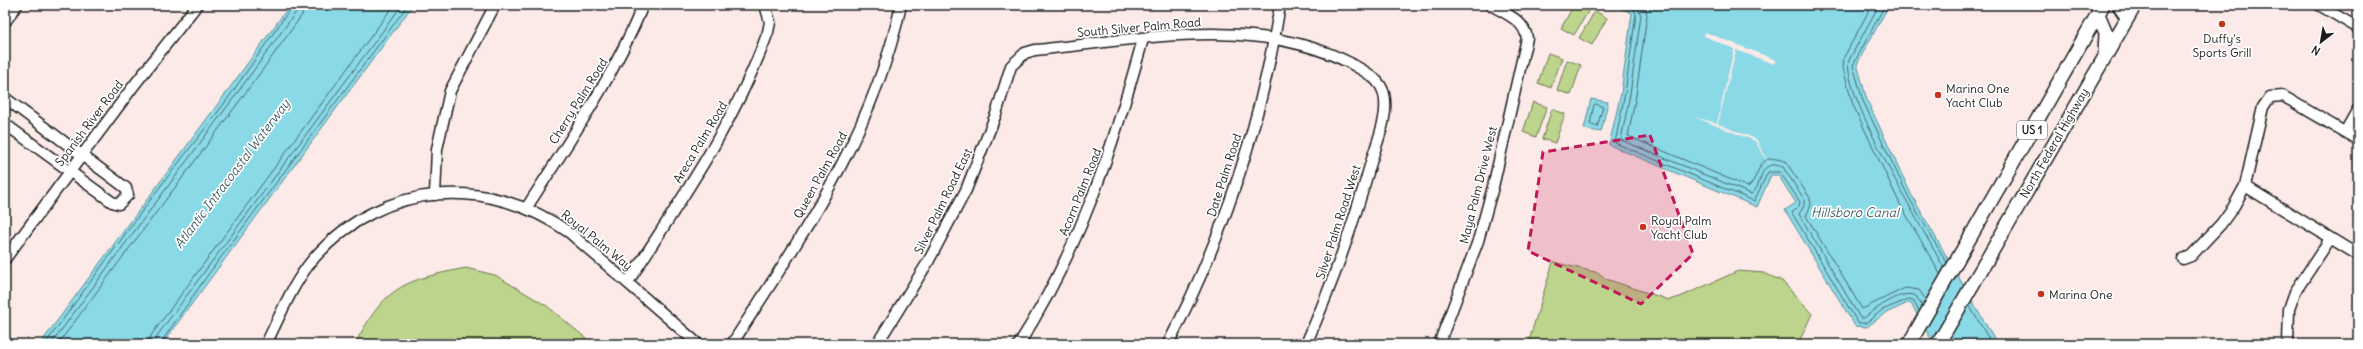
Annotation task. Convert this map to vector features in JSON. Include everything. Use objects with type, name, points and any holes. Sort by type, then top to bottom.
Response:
[{"type":"main road","points":[[2119,5],[2128,17]]},
{"type":"main road","name":"North Federal Highway","points":[[1938,344],[2135,5]]},
{"type":"main road","points":[[2101,10],[2106,33],[2104,57]]},
{"type":"main road","name":"North Federal Highway","points":[[1909,344],[2101,10]]},
{"type":"street","points":[[5,22],[17,5]]},
{"type":"street","name":"Spanish River Road","points":[[5,259],[69,170],[197,5]]},
{"type":"street","points":[[435,195],[437,149],[450,91],[495,5]]},
{"type":"street","name":"Cherry Palm Road","points":[[527,207],[607,80],[624,50],[643,5]]},
{"type":"street","name":"Areca Palm Road","points":[[628,282],[731,118],[749,81],[768,32],[770,22],[765,5]]},
{"type":"street","name":"Queen Palm Road","points":[[732,344],[820,207],[845,161],[879,80],[900,5]]},
{"type":"street","name":"Date Palm Road","points":[[1168,344],[1193,294],[1228,207],[1248,143],[1274,39],[1280,5]]},
{"type":"street","name":"Maya Palm Drive West","points":[[1439,344],[1478,241],[1493,187],[1528,38],[1526,28],[1520,22],[1491,5]]},
{"type":"street","points":[[2319,5],[2331,8],[2358,28]]},
{"type":"street","name":"South Silver Palm Road","points":[[1015,61],[1025,53],[1035,50],[1220,33],[1274,39],[1302,45],[1362,69],[1379,83],[1386,105]]},
{"type":"street","name":"Acorn Palm Road","points":[[1019,344],[1048,294],[1086,216],[1116,134],[1144,40]]},
{"type":"street","name":"Silver Palm Road East","points":[[877,344],[928,262],[966,190],[996,114],[1011,66],[1015,61]]},
{"type":"street","points":[[2183,259],[2191,256],[2221,224],[2234,206],[2244,186],[2263,107],[2270,97],[2283,96],[2358,140]]},
{"type":"street","points":[[5,98],[126,188],[128,194],[127,198],[119,204],[112,202],[5,124]]},
{"type":"street","name":"Silver Palm Road West","points":[[1306,344],[1344,252],[1364,189],[1386,105]]},
{"type":"street","points":[[2345,132],[2358,109]]},
{"type":"street","points":[[2244,186],[2358,255]]},
{"type":"street","name":"Royal Palm Way","points":[[266,344],[302,273],[328,244],[359,220],[376,210],[404,200],[435,195],[472,193],[491,196],[527,207],[570,232],[698,344]]},
{"type":"street","points":[[2288,344],[2289,309],[2293,298],[2330,239]]},
{"type":"highlighted area","points":[[1650,135],[1693,254],[1641,304],[1528,251],[1543,152]]},
{"type":"green space","points":[[1574,5],[1585,5],[1590,8],[1574,35],[1561,28]]},
{"type":"green space","points":[[1595,11],[1607,18],[1592,45],[1579,38]]},
{"type":"green space","points":[[1548,53],[1562,58],[1551,88],[1538,83]]},
{"type":"green space","points":[[1567,60],[1581,65],[1571,95],[1557,90]]},
{"type":"green space","points":[[1533,102],[1547,107],[1536,137],[1523,132]]},
{"type":"green space","points":[[1552,109],[1565,114],[1555,143],[1542,139]]},
{"type":"green space","points":[[1553,262],[1599,273],[1606,279],[1669,300],[1680,297],[1738,271],[1764,273],[1782,281],[1812,314],[1798,344],[1528,344]]},
{"type":"green space","points":[[466,268],[495,275],[547,306],[593,344],[355,344],[376,309],[398,289],[427,277]]},
{"type":"water","name":"Atlantic Intracoastal Waterway","points":[[290,5],[413,5],[162,344],[40,344],[228,90]]},
{"type":"water","name":"Hillsboro Canal","points":[[1614,5],[1889,5],[1857,64],[1867,100],[1912,196],[1997,344],[1934,344],[1910,302],[1884,314],[1867,327],[1855,326],[1785,210],[1796,203],[1778,175],[1771,175],[1757,207],[1609,145],[1621,93],[1632,13]]},
{"type":"water","points":[[1591,99],[1608,102],[1601,132],[1584,129]]},
{"type":"pier","points":[[1705,32],[1776,60],[1774,64],[1736,50],[1718,124],[1756,139],[1774,173],[1755,141],[1694,117],[1717,123],[1734,49],[1704,36]]},
{"type":"place","name":"Duffy's Sports Grill","points":[[2222,24]]},
{"type":"place","name":"Marina One Yacht Club","points":[[1938,95]]},
{"type":"place","name":"Royal Palm Yacht Club","points":[[1643,227]]},
{"type":"place","name":"Marina One","points":[[2041,294]]}]
